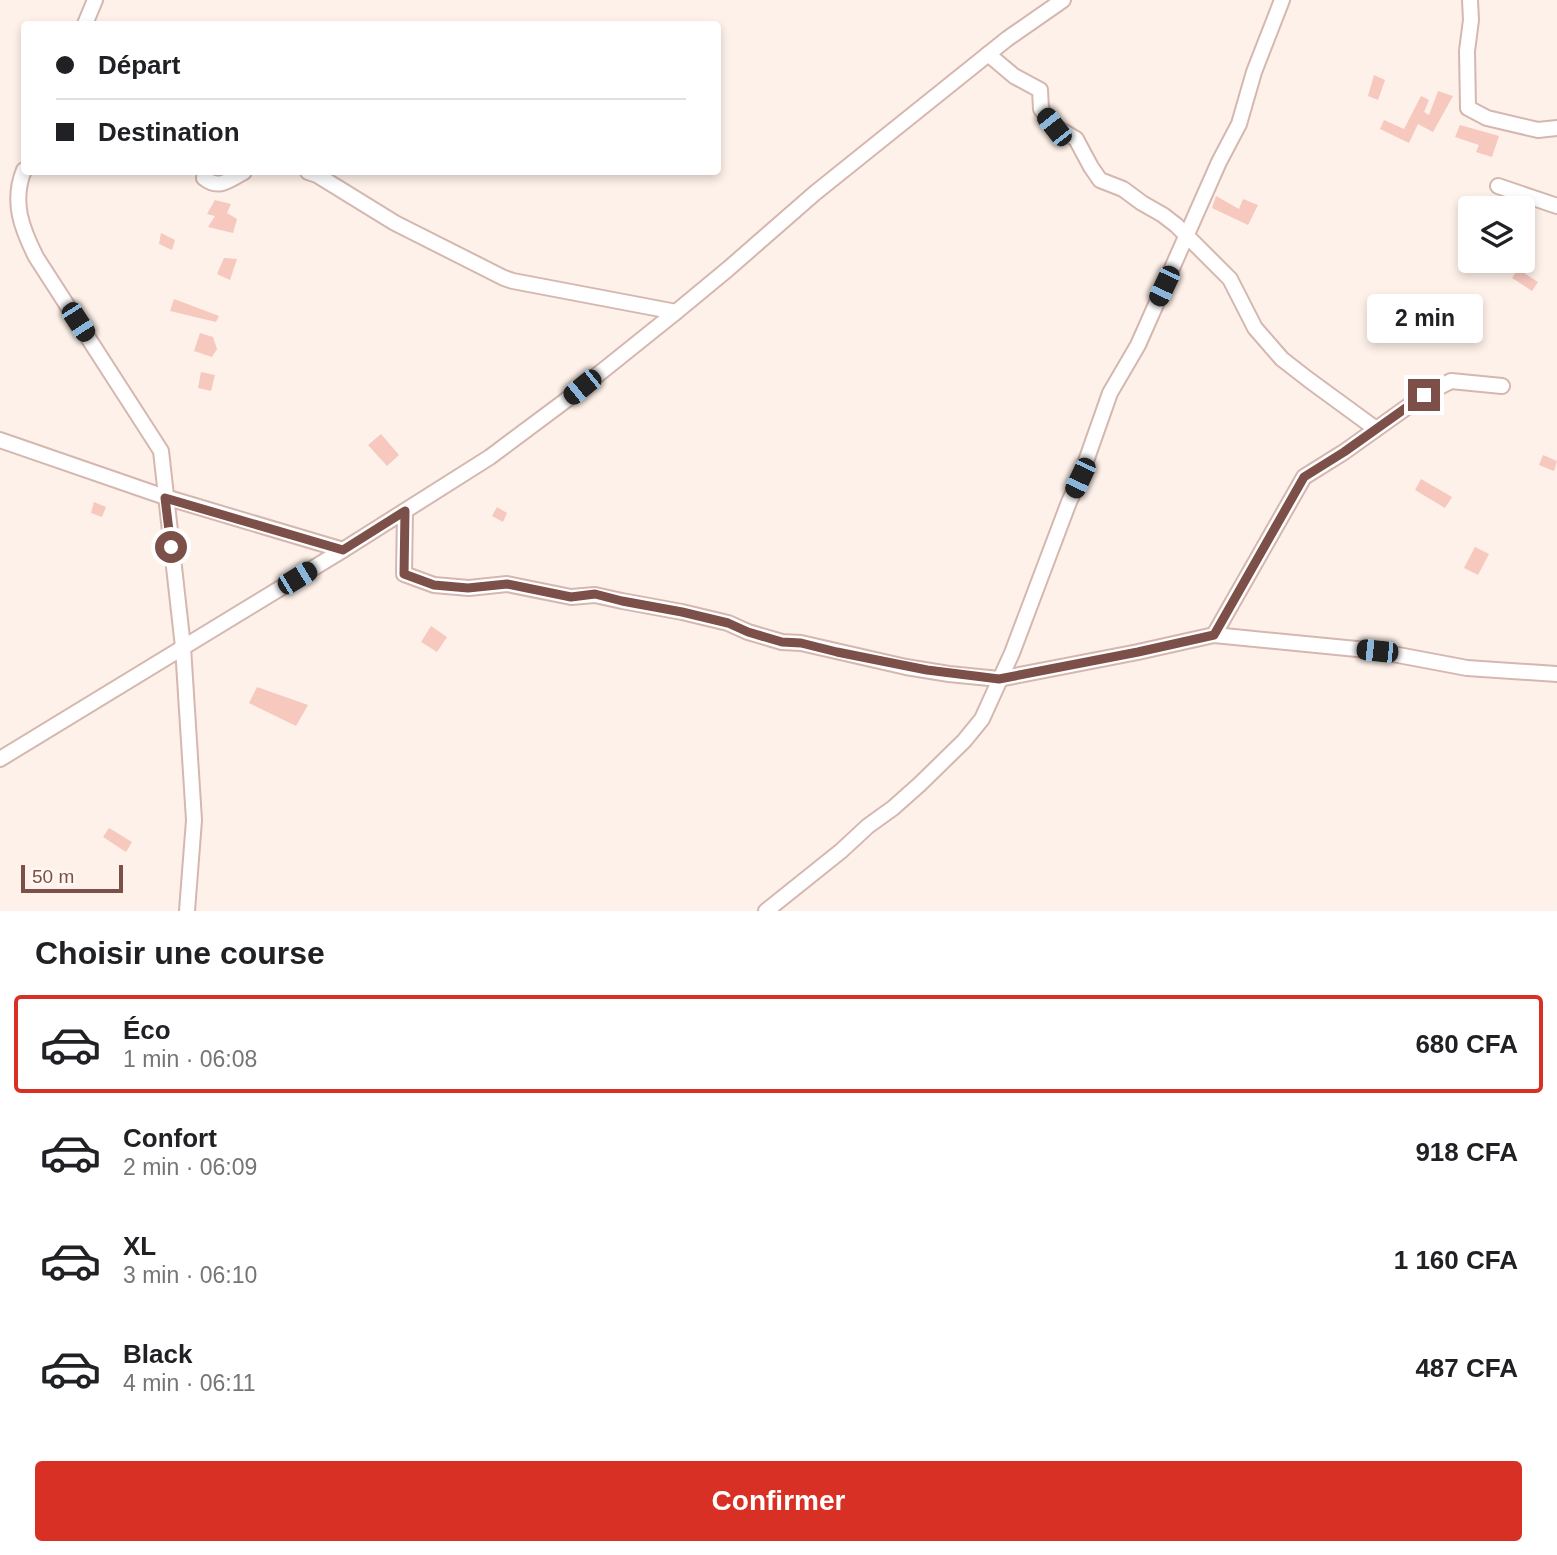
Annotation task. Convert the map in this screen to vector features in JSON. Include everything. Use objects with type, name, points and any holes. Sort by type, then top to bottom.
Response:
[{"type":"street","points":[[86,21],[95,0]]},
{"type":"street","points":[[3,754],[343,550],[490,457],[676,312],[815,193],[988,54],[1063,0]]},
{"type":"street","points":[[766,911],[920,784],[964,741],[982,719],[1012,653],[1110,393],[1138,345],[1219,162],[1239,124],[1254,72],[1282,0]]},
{"type":"street","points":[[1470,0],[1468,108],[1487,118],[1538,130],[1557,128]]},
{"type":"street","points":[[988,54],[1014,76],[1040,90],[1041,109],[1054,127],[1076,139],[1100,180],[1123,189],[1169,220],[1230,279],[1255,328],[1282,359],[1376,429]]},
{"type":"street","points":[[22,175],[17,205],[24,232],[36,257],[160,451],[183,647],[194,820],[187,911]]},
{"type":"street","points":[[204,175],[204,178],[212,184],[220,185],[238,175]]},
{"type":"street","points":[[317,175],[395,223],[504,278],[676,312]]},
{"type":"street","points":[[1498,186],[1557,206]]},
{"type":"street","points":[[1214,635],[1304,477],[1424,395],[1451,381],[1502,386]]},
{"type":"street","points":[[0,440],[165,498],[343,550]]},
{"type":"street","points":[[405,511],[404,574],[434,585],[468,588],[507,584],[571,597],[595,594],[728,623],[782,642],[801,643],[927,670],[999,679],[1214,635],[1377,651],[1467,668],[1557,674]]},
{"type":"building","points":[[1374,75],[1385,80],[1378,100],[1368,96]]},
{"type":"building","points":[[1438,91],[1453,96],[1433,132],[1418,124],[1409,143],[1380,129],[1384,120],[1404,129],[1421,96],[1429,100],[1424,112],[1429,115]]},
{"type":"building","points":[[1460,125],[1499,136],[1492,157],[1476,152],[1479,145],[1455,137]]},
{"type":"building","points":[[1216,196],[1239,209],[1243,199],[1258,205],[1248,225],[1212,208]]},
{"type":"building","points":[[215,200],[231,204],[227,213],[237,219],[233,233],[208,227],[215,216],[207,214]]},
{"type":"building","points":[[161,233],[175,240],[172,250],[159,244]]},
{"type":"building","points":[[224,258],[237,259],[230,280],[217,274]]},
{"type":"building","points":[[1515,273],[1524,273],[1538,282],[1532,291],[1512,278]]},
{"type":"building","points":[[174,299],[219,316],[216,322],[170,311]]},
{"type":"building","points":[[200,333],[213,337],[217,349],[212,357],[194,351]]},
{"type":"building","points":[[201,372],[215,375],[211,391],[198,388]]},
{"type":"building","points":[[381,434],[399,455],[387,466],[368,445]]},
{"type":"building","points":[[1543,455],[1557,461],[1554,471],[1539,465]]},
{"type":"building","points":[[1421,479],[1452,497],[1445,508],[1415,490]]},
{"type":"building","points":[[94,502],[106,507],[102,517],[91,513]]},
{"type":"building","points":[[497,507],[507,513],[503,522],[492,516]]},
{"type":"building","points":[[1475,547],[1489,554],[1478,575],[1464,568]]},
{"type":"building","points":[[431,626],[447,637],[437,652],[421,642]]},
{"type":"building","points":[[257,687],[308,705],[296,726],[249,703]]},
{"type":"building","points":[[109,828],[132,842],[126,852],[103,837]]},
{"type":"route","points":[[171,547],[165,498],[343,550],[405,511],[404,574],[434,585],[468,588],[507,584],[571,597],[595,594],[728,623],[782,642],[801,643],[906,667],[999,679],[1214,635],[1304,477],[1424,395]]}]
